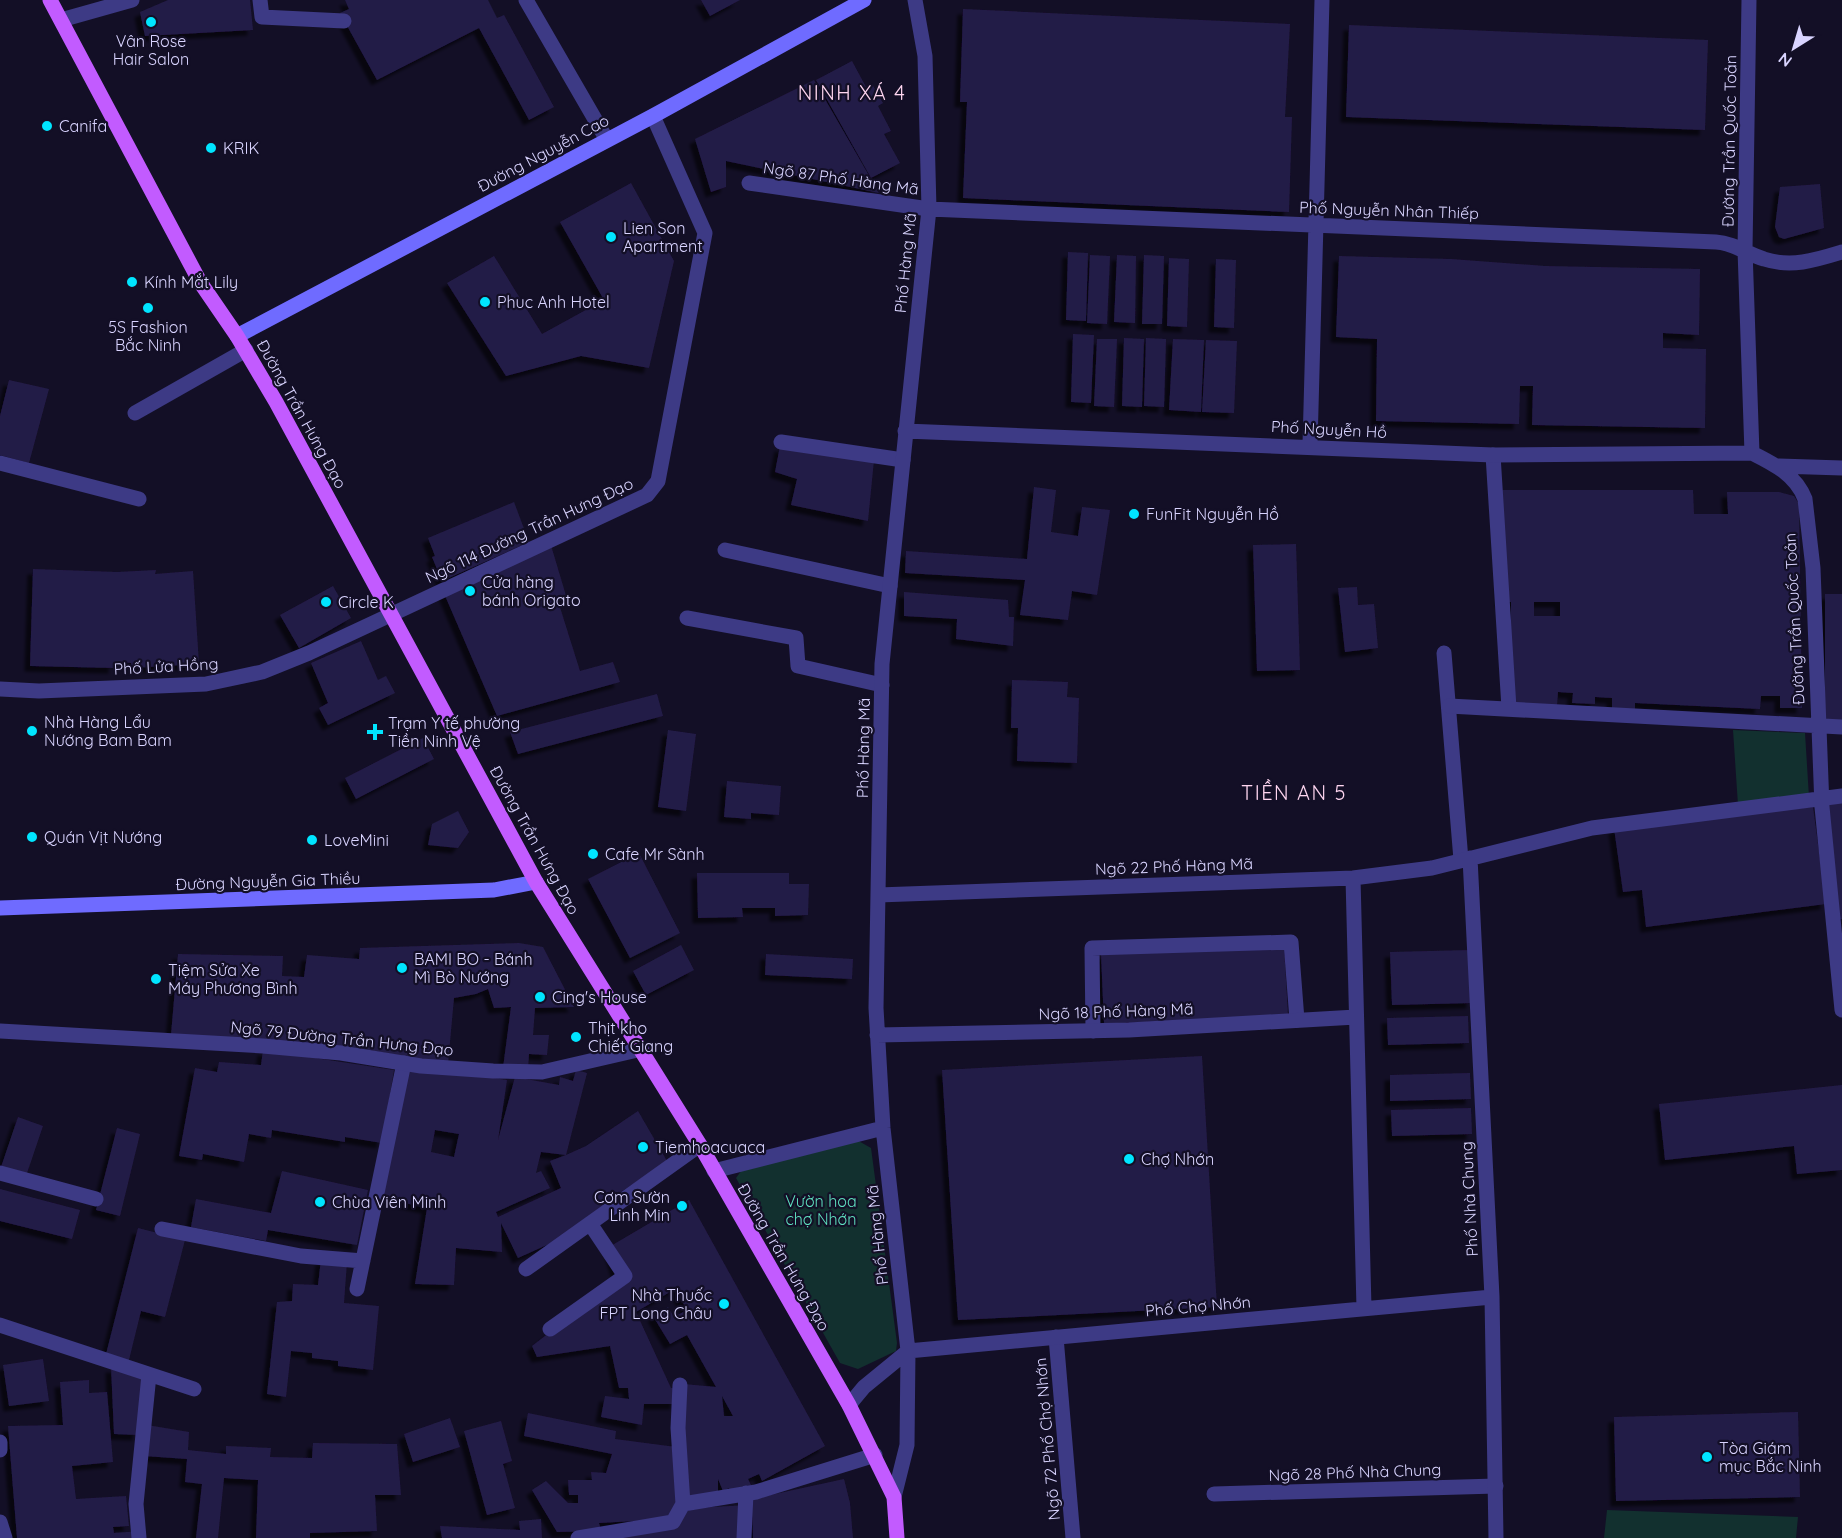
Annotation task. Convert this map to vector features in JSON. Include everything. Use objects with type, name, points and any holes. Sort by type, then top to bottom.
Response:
[{"type":"main road","name":"Đường Trần Hưng Đạo","points":[[50,0],[200,282],[246,350],[536,882],[700,1145],[849,1405],[894,1497],[897,1538]]},
{"type":"main road","name":"Đường Nguyễn Cao","points":[[237,336],[653,116],[864,0]]},
{"type":"main road","name":"Đường Nguyễn Gia Thiều","points":[[0,908],[494,890],[536,882]]},
{"type":"street","points":[[61,20],[132,0]]},
{"type":"street","points":[[260,0],[262,17],[344,21]]},
{"type":"street","points":[[526,0],[607,140]]},
{"type":"street","name":"Phố Hàng Mã","points":[[894,1497],[908,1445],[908,1351],[884,1128],[877,1035],[878,895],[882,685],[905,431],[929,209],[924,56],[915,0]]},
{"type":"street","points":[[1310,446],[1322,0]]},
{"type":"street","name":"Đường Trần Quốc Toản","points":[[1749,0],[1744,250],[1752,453],[1779,466],[1801,489],[1805,499],[1813,568],[1817,727],[1822,799],[1842,1010]]},
{"type":"street","name":"Ngõ 114 Đường Trần Hưng Đạo","points":[[392,615],[647,495],[658,481],[705,233],[653,116]]},
{"type":"street","name":"Ngõ 87 Phố Hàng Mã","points":[[749,183],[929,209]]},
{"type":"street","name":"Phố Nguyễn Nhân Thiếp","points":[[929,209],[1716,242],[1744,250],[1764,260],[1792,264],[1842,252]]},
{"type":"street","points":[[135,413],[246,350]]},
{"type":"street","name":"Phố Nguyễn Hồ","points":[[905,431],[1492,455],[1752,453]]},
{"type":"street","points":[[781,442],[903,460]]},
{"type":"street","points":[[1492,455],[1509,708]]},
{"type":"street","points":[[0,463],[139,499]]},
{"type":"street","points":[[1779,466],[1842,468]]},
{"type":"street","points":[[725,550],[890,586]]},
{"type":"street","name":"Phố Lửa Hồng","points":[[0,689],[134,687],[231,680],[283,664],[392,615]]},
{"type":"street","points":[[687,618],[796,638],[798,666],[882,685]]},
{"type":"street","name":"Phố Nhà Chung","points":[[1444,653],[1466,859],[1492,1297],[1496,1538]]},
{"type":"street","points":[[1449,706],[1842,727]]},
{"type":"street","name":"Ngõ 22 Phố Hàng Mã","points":[[878,895],[1353,878],[1432,868],[1592,828],[1842,796]]},
{"type":"street","points":[[1353,878],[1364,1308]]},
{"type":"street","points":[[1093,1031],[1092,948],[1291,942],[1297,1020]]},
{"type":"street","name":"Ngõ 18 Phố Hàng Mã","points":[[877,1035],[1093,1031],[1356,1017]]},
{"type":"street","name":"Ngõ 79 Đường Trần Hưng Đạo","points":[[0,1031],[263,1046],[493,1071],[542,1072],[642,1049]]},
{"type":"street","points":[[357,1288],[404,1063]]},
{"type":"street","points":[[714,1171],[884,1128]]},
{"type":"street","points":[[526,1269],[591,1225],[700,1145]]},
{"type":"street","points":[[0,1173],[96,1199]]},
{"type":"street","points":[[550,1329],[624,1276],[591,1225]]},
{"type":"street","points":[[162,1229],[301,1256],[363,1261]]},
{"type":"street","name":"Phố Chợ Nhớn","points":[[908,1351],[1492,1297]]},
{"type":"street","points":[[0,1325],[194,1389]]},
{"type":"street","name":"Ngõ 72 Phố Chợ Nhớn","points":[[1056,1337],[1073,1538]]},
{"type":"street","points":[[849,1405],[864,1387],[908,1351]]},
{"type":"street","points":[[139,1538],[136,1504],[149,1375]]},
{"type":"street","points":[[578,1538],[673,1522],[683,1504],[678,1428],[680,1385]]},
{"type":"street","points":[[0,1442],[0,1450]]},
{"type":"street","points":[[683,1504],[746,1493],[875,1455]]},
{"type":"street","name":"Ngõ 28 Phố Nhà Chung","points":[[1214,1494],[1496,1486]]},
{"type":"street","points":[[744,1538],[746,1493]]},
{"type":"street","points":[[0,1522],[5,1538]]},
{"type":"green space","points":[[1733,730],[1805,733],[1809,797],[1738,805]]},
{"type":"green space","name":"Vườn hoa chợ Nhớn","points":[[855,1139],[871,1148],[897,1343],[896,1351],[858,1369],[840,1363],[736,1178],[744,1167]]},
{"type":"green space","points":[[1607,1510],[1798,1517],[1796,1538],[1604,1538]]},
{"type":"building","points":[[168,0],[250,0],[253,30],[145,36],[140,12]]},
{"type":"building","points":[[345,0],[488,0],[497,18],[504,15],[554,107],[529,120],[479,28],[377,80],[340,13],[349,9]]},
{"type":"building","points":[[701,0],[740,0],[710,16]]},
{"type":"building","points":[[963,9],[1290,24],[1285,117],[1292,117],[1289,212],[963,198],[967,102],[960,102]]},
{"type":"building","points":[[1349,25],[1708,40],[1705,130],[1346,117]]},
{"type":"building","points":[[852,61],[866,87],[872,84],[883,103],[878,106],[891,131],[884,134],[900,163],[871,178],[816,80]]},
{"type":"building","points":[[814,80],[879,193],[726,161],[726,187],[711,192],[695,139]]},
{"type":"building","points":[[631,183],[674,261],[649,368],[581,356],[506,376],[447,283],[494,256],[542,334],[604,300],[560,222]]},
{"type":"building","points":[[1820,184],[1824,228],[1784,239],[1779,237],[1775,227],[1780,187]]},
{"type":"building","points":[[1068,252],[1088,253],[1086,321],[1066,320]]},
{"type":"building","points":[[1090,255],[1110,256],[1107,324],[1087,323]]},
{"type":"building","points":[[1117,255],[1136,256],[1135,323],[1114,322]]},
{"type":"building","points":[[1144,255],[1164,256],[1162,324],[1142,324]]},
{"type":"building","points":[[1339,256],[1451,259],[1545,266],[1700,269],[1699,335],[1663,333],[1663,348],[1706,349],[1705,428],[1532,425],[1533,386],[1520,386],[1519,424],[1376,421],[1377,339],[1336,337]]},
{"type":"building","points":[[1169,258],[1189,259],[1187,327],[1167,326]]},
{"type":"building","points":[[1216,259],[1236,260],[1234,328],[1214,327]]},
{"type":"building","points":[[1073,334],[1094,335],[1091,403],[1071,402]]},
{"type":"building","points":[[1124,338],[1144,339],[1142,407],[1122,406]]},
{"type":"building","points":[[1146,338],[1166,339],[1164,407],[1144,406]]},
{"type":"building","points":[[1097,339],[1117,339],[1114,407],[1094,406]]},
{"type":"building","points":[[1173,339],[1204,340],[1201,412],[1169,410]]},
{"type":"building","points":[[1206,340],[1237,341],[1234,413],[1202,412]]},
{"type":"building","points":[[9,380],[49,389],[29,463],[0,455],[0,416]]},
{"type":"building","points":[[780,446],[874,460],[868,521],[791,505],[797,479],[775,472]]},
{"type":"building","points":[[1034,487],[1056,490],[1051,532],[1078,536],[1082,507],[1110,510],[1097,595],[1072,591],[1068,620],[1020,615],[1025,580],[905,573],[906,551],[1027,559]]},
{"type":"building","points":[[1502,490],[1693,490],[1694,514],[1728,514],[1727,492],[1779,492],[1794,496],[1799,504],[1802,708],[1780,708],[1780,696],[1761,696],[1760,709],[1635,703],[1635,709],[1612,708],[1612,698],[1595,697],[1595,704],[1572,703],[1573,693],[1558,692],[1557,705],[1511,705],[1511,602],[1501,602]],"holes":[[[1534,602],[1560,602],[1560,616],[1534,616]]]},
{"type":"building","points":[[514,502],[529,542],[442,581],[432,557],[435,556],[428,538]]},
{"type":"building","points":[[550,542],[567,599],[558,601],[580,671],[613,662],[620,682],[497,716],[443,591]]},
{"type":"building","points":[[1296,544],[1300,670],[1257,671],[1253,545]]},
{"type":"building","points":[[33,569],[117,572],[156,570],[155,574],[193,571],[199,664],[132,668],[131,663],[114,662],[114,668],[30,666]]},
{"type":"building","points":[[333,586],[351,618],[299,648],[280,615]]},
{"type":"building","points":[[1357,587],[1358,605],[1374,604],[1378,648],[1345,652],[1338,588]]},
{"type":"building","points":[[904,592],[1008,600],[1009,617],[1014,617],[1013,646],[956,639],[957,619],[904,616]]},
{"type":"building","points":[[1825,594],[1842,594],[1842,723],[1825,723]]},
{"type":"building","points":[[361,641],[378,680],[386,676],[395,693],[328,725],[319,708],[328,703],[311,663]]},
{"type":"building","points":[[1012,680],[1068,682],[1067,697],[1079,698],[1077,763],[1017,761],[1018,728],[1011,728]]},
{"type":"building","points":[[657,694],[663,716],[518,754],[510,732]]},
{"type":"building","points":[[668,730],[696,734],[686,811],[658,807]]},
{"type":"building","points":[[423,738],[434,759],[356,799],[345,778]]},
{"type":"building","points":[[727,781],[781,786],[779,815],[751,813],[751,819],[724,817]]},
{"type":"building","points":[[1842,803],[1842,919],[1840,919],[1825,805]]},
{"type":"building","points":[[1813,807],[1826,904],[1646,927],[1642,890],[1623,892],[1614,828]]},
{"type":"building","points":[[458,811],[469,832],[458,848],[428,845],[432,824]]},
{"type":"building","points":[[639,853],[680,933],[630,958],[588,879]]},
{"type":"building","points":[[697,873],[789,873],[789,884],[809,884],[808,915],[775,916],[775,908],[742,908],[743,917],[698,918]]},
{"type":"building","points":[[519,943],[543,947],[574,1007],[535,1008],[533,1035],[549,1035],[547,1055],[529,1054],[528,1069],[503,1068],[511,1007],[494,1008],[488,989],[454,998],[448,1064],[352,1047],[171,1035],[178,954],[283,956],[282,976],[304,977],[307,955],[359,959],[360,948]]},
{"type":"building","points":[[681,945],[694,970],[646,995],[633,971]]},
{"type":"building","points":[[1284,946],[1288,1015],[1104,1024],[1101,954]]},
{"type":"building","points":[[1470,950],[1472,1003],[1392,1005],[1390,952]]},
{"type":"building","points":[[766,954],[853,959],[852,979],[765,975]]},
{"type":"building","points":[[1468,1016],[1469,1043],[1388,1045],[1387,1018]]},
{"type":"building","points":[[263,1050],[394,1070],[382,1143],[345,1137],[345,1142],[272,1130],[271,1138],[249,1134],[244,1162],[203,1154],[202,1160],[179,1156],[195,1068],[217,1072],[219,1062],[261,1065]]},
{"type":"building","points":[[1202,1056],[1217,1307],[958,1320],[942,1070]]},
{"type":"building","points":[[405,1065],[507,1080],[498,1140],[515,1077],[559,1085],[560,1077],[573,1081],[576,1070],[587,1073],[566,1155],[586,1146],[638,1111],[667,1161],[609,1200],[612,1208],[580,1230],[518,1258],[501,1223],[502,1252],[456,1248],[454,1285],[415,1284],[427,1208],[378,1197]],"holes":[[[435,1130],[459,1134],[454,1157],[431,1152]],[[541,1152],[566,1155],[550,1161],[561,1188],[498,1217],[496,1212],[550,1188],[541,1171],[536,1173]]]},
{"type":"building","points":[[1470,1073],[1471,1099],[1390,1101],[1390,1075]]},
{"type":"building","points":[[1842,1085],[1842,1170],[1797,1174],[1794,1146],[1665,1160],[1659,1104]]},
{"type":"building","points":[[1471,1108],[1472,1134],[1392,1136],[1391,1110]]},
{"type":"building","points":[[18,1117],[43,1126],[26,1176],[1,1167]]},
{"type":"building","points":[[117,1128],[140,1134],[120,1216],[96,1210]]},
{"type":"building","name":"Chùa Viên Minh","points":[[282,1171],[368,1190],[357,1245],[268,1230],[266,1241],[191,1227],[196,1199],[271,1213]]},
{"type":"building","points":[[0,1189],[80,1210],[72,1239],[0,1221]]},
{"type":"building","points":[[689,1200],[825,1446],[762,1481],[759,1474],[748,1479],[753,1489],[733,1498],[729,1488],[723,1491],[718,1479],[718,1505],[705,1502],[672,1519],[599,1523],[601,1531],[557,1532],[532,1490],[546,1481],[568,1503],[578,1503],[578,1495],[569,1495],[568,1480],[592,1480],[591,1472],[606,1473],[612,1454],[524,1436],[528,1413],[616,1431],[615,1439],[676,1447],[684,1384],[716,1387],[687,1335],[670,1344],[653,1316],[668,1307],[674,1317],[687,1310],[675,1289],[636,1312],[671,1388],[676,1388],[676,1404],[644,1404],[642,1425],[601,1417],[605,1396],[629,1399],[628,1388],[619,1388],[610,1346],[537,1357],[532,1346],[576,1312],[620,1284],[609,1247]],"holes":[[[722,1396],[733,1416],[724,1416]]]},
{"type":"building","points":[[138,1228],[185,1240],[165,1317],[141,1311],[128,1364],[105,1358]]},
{"type":"building","points":[[321,1259],[347,1262],[344,1303],[379,1306],[373,1370],[338,1366],[338,1361],[312,1358],[312,1353],[291,1351],[286,1397],[267,1394],[277,1302],[292,1301],[293,1284],[318,1285]]},
{"type":"building","points":[[43,1359],[49,1401],[9,1406],[3,1365]]},
{"type":"building","points":[[111,1367],[143,1369],[138,1435],[114,1434]]},
{"type":"building","points":[[89,1380],[89,1393],[107,1392],[113,1462],[72,1466],[76,1499],[126,1496],[129,1526],[113,1527],[114,1533],[141,1531],[141,1538],[17,1538],[8,1426],[63,1425],[60,1382]]},
{"type":"building","name":"Tòa Giám mục Bắc Ninh","points":[[1798,1412],[1800,1497],[1616,1501],[1614,1417]]},
{"type":"building","points":[[450,1418],[460,1447],[413,1462],[404,1434]]},
{"type":"building","points":[[501,1421],[512,1461],[503,1464],[515,1508],[487,1515],[464,1431]]},
{"type":"building","points":[[147,1425],[189,1432],[188,1450],[226,1454],[226,1446],[271,1448],[270,1457],[312,1458],[313,1443],[397,1444],[401,1495],[375,1495],[377,1531],[310,1533],[310,1538],[256,1538],[258,1480],[224,1478],[218,1538],[196,1538],[202,1484],[185,1482],[187,1459],[144,1456]]},
{"type":"building","points":[[844,1479],[850,1503],[853,1538],[753,1538],[752,1499]]},
{"type":"building","points":[[748,1505],[748,1538],[609,1538],[677,1524],[677,1509]]},
{"type":"building","points":[[541,1519],[542,1538],[442,1538],[440,1526],[520,1530],[519,1521]]},
{"type":"place","name":"Vân Rose Hair Salon","points":[[151,22]]},
{"type":"place","name":"Canifa","points":[[47,126]]},
{"type":"place","name":"KRIK","points":[[211,148]]},
{"type":"place","name":"Lien Son Apartment","points":[[611,237]]},
{"type":"place","name":"Kính Mắt Lily","points":[[132,282]]},
{"type":"place","name":"Phuc Anh Hotel","points":[[485,302]]},
{"type":"place","name":"5S Fashion Bắc Ninh","points":[[148,308]]},
{"type":"place","name":"FunFit Nguyễn Hồ","points":[[1134,514]]},
{"type":"place","name":"Cửa hàng bánh Origato","points":[[470,591]]},
{"type":"place","name":"Circle K","points":[[326,602]]},
{"type":"place","name":"Nhà Hàng Lẩu Nướng Bam Bam","points":[[32,731]]},
{"type":"place","name":"Trạm Y tế phường Tiền Ninh Vệ","points":[[375,732]]},
{"type":"place","name":"Quán Vịt Nướng","points":[[32,837]]},
{"type":"place","name":"LoveMini","points":[[312,840]]},
{"type":"place","name":"Cafe Mr Sành","points":[[593,854]]},
{"type":"place","name":"BAMI BO - Bánh Mì Bò Nướng","points":[[402,968]]},
{"type":"place","name":"Tiệm Sửa Xe Máy Phương Bình","points":[[156,979]]},
{"type":"place","name":"Cing's House","points":[[540,997]]},
{"type":"place","name":"Thịt kho Chiết Giang","points":[[576,1037]]},
{"type":"place","name":"Tiemhoacuaca","points":[[643,1147]]},
{"type":"place","name":"Chợ Nhớn","points":[[1129,1159]]},
{"type":"place","name":"Chùa Viên Minh","points":[[320,1202]]},
{"type":"place","name":"Cơm Sườn Linh Min","points":[[682,1206]]},
{"type":"place","name":"Nhà Thuốc FPT Long Châu","points":[[724,1304]]},
{"type":"place","name":"Tòa Giám mục Bắc Ninh","points":[[1707,1457]]},
{"type":"district","name":"NINH XÁ 4","points":[[852,93]]},
{"type":"district","name":"TIỀN AN 5","points":[[1294,793]]}]
